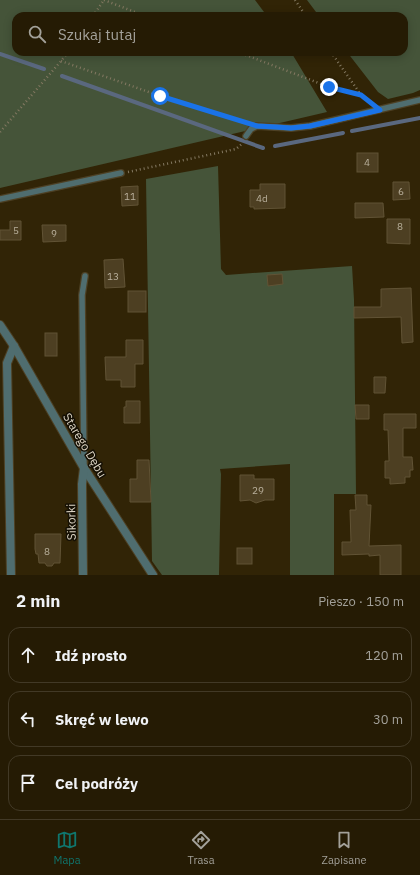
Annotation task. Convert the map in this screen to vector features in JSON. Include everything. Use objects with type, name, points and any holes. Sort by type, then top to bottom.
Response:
[{"type":"street","name":"Starego Dębu","points":[[0,325],[14,346],[84,468],[153,575]]},
{"type":"street","points":[[11,575],[7,363],[14,346]]},
{"type":"street","name":"Sikorki","points":[[84,468],[82,484],[84,575]]},
{"type":"lane","points":[[246,136],[251,129],[257,126],[291,128],[310,126],[420,100]]},
{"type":"lane","points":[[0,199],[121,173]]},
{"type":"lane","points":[[84,468],[82,295],[85,276]]},
{"type":"path","points":[[96,12],[104,0],[135,12]]},
{"type":"path","points":[[295,0],[303,12]]},
{"type":"path","points":[[0,132],[65,56]]},
{"type":"path","points":[[248,56],[329,87],[361,95]]},
{"type":"path","points":[[334,56],[361,95],[380,110]]},
{"type":"path","points":[[61,61],[160,96],[257,126]]},
{"type":"path","points":[[121,173],[236,149],[243,143]]},
{"type":"green space","points":[[0,0],[255,0],[264,12],[12,12],[12,56],[293,56],[327,112],[0,188]]},
{"type":"green space","points":[[307,0],[420,0],[420,90],[388,99],[378,92],[350,56],[408,56],[408,12],[316,12]]},
{"type":"green space","points":[[218,166],[221,269],[226,275],[352,266],[354,300],[356,494],[334,494],[334,575],[290,575],[290,464],[220,469],[219,575],[162,575],[152,561],[146,179]]},
{"type":"building","points":[[357,153],[378,153],[378,172],[357,172]]},
{"type":"building","points":[[393,182],[409,182],[410,199],[393,200]]},
{"type":"building","points":[[260,184],[285,184],[285,208],[254,209],[254,207],[250,207],[250,190],[260,190]]},
{"type":"building","points":[[138,186],[138,205],[122,206],[121,187]]},
{"type":"building","points":[[355,203],[383,203],[384,217],[355,218]]},
{"type":"building","points":[[387,219],[410,219],[410,244],[387,243]]},
{"type":"building","points":[[10,221],[21,221],[21,240],[0,240],[0,230],[10,230]]},
{"type":"building","points":[[42,225],[66,225],[66,241],[43,242]]},
{"type":"building","points":[[123,259],[125,287],[105,288],[104,260]]},
{"type":"building","points":[[282,274],[283,284],[268,286],[267,275]]},
{"type":"building","points":[[411,288],[413,342],[402,343],[401,317],[354,318],[354,307],[381,307],[381,289]]},
{"type":"building","points":[[128,291],[146,291],[146,312],[128,312]]},
{"type":"building","points":[[45,333],[57,333],[57,356],[45,356]]},
{"type":"building","points":[[126,340],[143,340],[143,364],[135,364],[135,387],[121,387],[121,380],[106,380],[105,357],[126,357]]},
{"type":"building","points":[[374,377],[386,377],[385,393],[374,393]]},
{"type":"building","points":[[126,401],[140,401],[140,423],[124,423],[124,407],[126,407]]},
{"type":"building","points":[[355,405],[369,405],[369,419],[356,419]]},
{"type":"building","points":[[384,414],[416,414],[416,428],[403,428],[403,457],[412,457],[413,470],[410,470],[410,477],[405,477],[405,483],[390,484],[390,478],[385,478],[385,461],[389,461],[388,430],[384,430]]},
{"type":"building","points":[[137,460],[149,460],[151,502],[130,502],[130,479],[137,479]]},
{"type":"building","points":[[240,475],[254,475],[254,479],[274,479],[274,500],[265,500],[256,503],[250,500],[240,501]]},
{"type":"building","points":[[355,495],[367,495],[367,505],[371,505],[369,546],[401,545],[401,575],[380,575],[380,555],[342,555],[342,542],[351,542],[350,510],[356,510]]},
{"type":"building","points":[[35,534],[61,534],[60,563],[54,563],[52,566],[47,566],[45,563],[39,563],[38,554],[36,554],[35,549]]},
{"type":"building","points":[[237,548],[252,548],[252,564],[237,564]]},
{"type":"waterway","points":[[0,54],[44,69]]},
{"type":"waterway","points":[[62,76],[263,148]]},
{"type":"waterway","points":[[352,131],[420,118]]},
{"type":"waterway","points":[[275,146],[343,133]]},
{"type":"route","points":[[160,96],[257,126],[291,128],[310,126],[380,110],[361,95],[329,87]]}]
